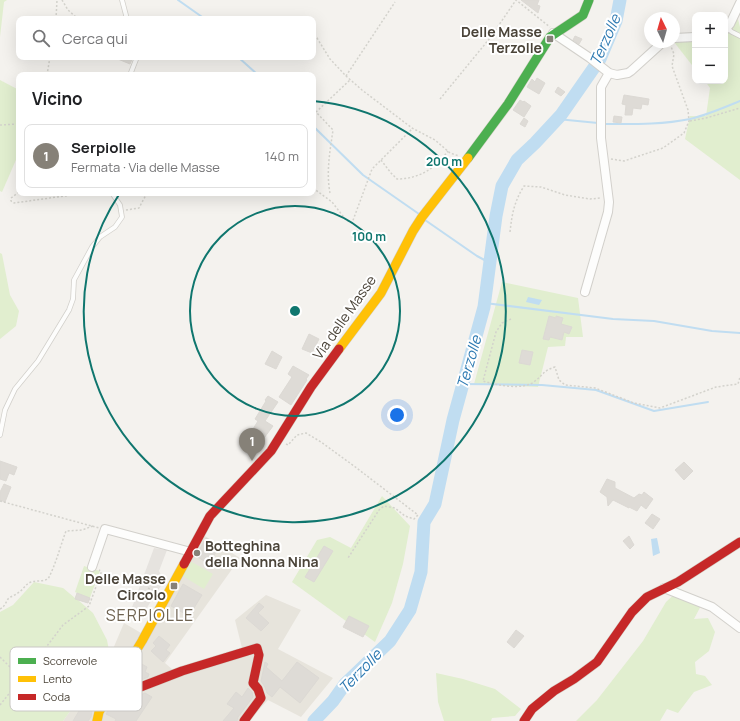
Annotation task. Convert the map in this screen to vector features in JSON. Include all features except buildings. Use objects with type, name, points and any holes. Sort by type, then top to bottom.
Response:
[{"type":"street","name":"Via delle Masse","points":[[137,647],[214,511],[265,458],[311,387],[381,293],[413,231],[422,217],[468,159],[508,104],[553,33],[572,23],[583,15],[589,0]]},
{"type":"street","points":[[728,26],[740,3]]},
{"type":"street","points":[[553,33],[608,72],[617,75],[628,73],[656,48]]},
{"type":"street","points":[[680,38],[692,37]]},
{"type":"street","points":[[585,292],[608,212],[608,192],[601,138],[601,95],[602,87],[608,72]]},
{"type":"street","points":[[92,567],[105,529],[191,552]]},
{"type":"street","points":[[524,721],[532,709],[597,662],[632,612],[647,597],[678,582],[740,542]]},
{"type":"street","points":[[664,588],[712,607],[740,628]]},
{"type":"street","points":[[142,686],[182,671],[257,648],[259,655],[252,683],[258,689],[261,698],[244,721]]},
{"type":"street","name":"Via delle Masse","points":[[98,721],[100,711]]},
{"type":"lane","points":[[122,0],[126,16]]},
{"type":"lane","points":[[728,30],[740,36]]},
{"type":"lane","points":[[131,72],[136,60]]},
{"type":"lane","points":[[0,435],[5,410],[15,389],[38,361],[69,310],[74,299],[74,280],[92,246],[100,237],[115,227],[122,217],[120,205],[114,196]]},
{"type":"path","points":[[62,0],[68,10],[75,16]]},
{"type":"path","points":[[440,99],[490,38],[516,0],[551,28],[553,33]]},
{"type":"path","points":[[56,16],[58,1]]},
{"type":"path","points":[[346,76],[395,2]]},
{"type":"path","points":[[316,38],[330,59],[350,80],[412,128],[435,140],[448,151],[468,159]]},
{"type":"path","points":[[604,158],[624,161],[663,148],[684,133],[689,121],[688,110],[672,66],[674,54],[672,48]]},
{"type":"path","points":[[48,72],[50,60]]},
{"type":"path","points":[[330,193],[328,184],[328,165],[333,130],[316,112],[350,80]]},
{"type":"path","points":[[689,121],[706,118],[740,108]]},
{"type":"path","points":[[0,125],[16,124]]},
{"type":"path","points":[[316,190],[332,202],[346,220],[352,223],[372,169],[412,128]]},
{"type":"path","points":[[381,160],[397,179],[406,179],[419,175],[440,163],[448,151]]},
{"type":"path","points":[[510,232],[515,202],[524,186],[541,187],[565,195],[590,199],[604,198],[608,192]]},
{"type":"path","points":[[16,194],[11,198],[11,201],[14,203],[64,196]]},
{"type":"path","points":[[122,217],[126,210],[140,208],[146,196]]},
{"type":"path","points":[[511,319],[502,323],[496,332],[483,381],[515,387],[534,383],[547,370],[555,367],[559,380],[565,385],[595,388],[634,403],[660,408],[716,387],[738,384],[740,377]]},
{"type":"path","points":[[278,439],[288,445],[296,435],[306,433],[322,442],[418,515],[414,518],[405,516],[395,508],[384,506],[379,510],[348,558]]},
{"type":"path","points":[[0,501],[105,529]]},
{"type":"path","points":[[0,609],[6,605],[9,598],[20,592],[29,583],[33,581],[42,582],[48,579],[54,567],[66,531],[82,530],[93,526]]},
{"type":"path","points":[[46,647],[63,625],[89,606],[101,571],[92,567]]},
{"type":"path","points":[[148,588],[159,593]]},
{"type":"path","points":[[0,657],[10,666]]},
{"type":"path","points":[[0,704],[10,691]]},
{"type":"shaded area","points":[[197,531],[240,558],[165,663],[173,670],[243,652],[235,620],[266,595],[301,610],[278,649],[333,678],[301,717],[268,700],[248,721],[63,721],[70,711],[142,711],[142,647],[114,647],[124,623],[141,633]]},
{"type":"shaded area","points":[[154,548],[167,550],[159,571],[164,581],[139,620],[131,610]]},
{"type":"green space","points":[[0,0],[7,0],[4,2],[0,37]]},
{"type":"green space","points":[[738,19],[740,27],[740,180],[685,139],[690,116],[706,116],[710,88],[707,84],[728,84],[728,32]]},
{"type":"green space","points":[[692,41],[692,65],[679,48],[680,48],[680,42]]},
{"type":"green space","points":[[0,80],[16,88],[16,160],[2,192],[0,191]]},
{"type":"green space","points":[[0,253],[2,254],[10,295],[19,311],[16,326],[0,339]]},
{"type":"green space","points":[[502,282],[578,298],[583,337],[566,337],[565,346],[548,347],[538,387],[474,384]]},
{"type":"green space","points":[[382,496],[410,526],[403,564],[392,603],[375,642],[292,582],[317,540],[330,537],[351,548]]},
{"type":"green space","points":[[190,561],[213,574],[204,589],[181,575]]},
{"type":"green space","points":[[84,566],[100,571],[88,603],[78,600],[93,613],[107,640],[108,647],[10,647],[10,711],[70,711],[63,721],[0,721],[0,612],[13,605],[34,582],[63,588],[75,598],[77,593],[75,592]]},
{"type":"green space","points":[[680,589],[704,600],[694,619],[708,618],[715,632],[709,651],[695,662],[696,674],[705,676],[712,685],[694,692],[678,713],[667,709],[660,721],[576,721],[597,700],[643,641],[666,602]]},
{"type":"green space","points":[[436,673],[463,679],[495,689],[521,709],[515,716],[492,718],[491,721],[444,721],[438,702]]},
{"type":"water","points":[[528,297],[542,300],[539,305],[526,302]]},
{"type":"water","points":[[657,538],[660,553],[653,556],[651,539]]},
{"type":"waterway","points":[[178,0],[201,16]]},
{"type":"waterway","name":"Terzolle","points":[[314,721],[333,701],[345,684],[390,641],[410,610],[421,572],[424,522],[435,504],[453,420],[484,307],[496,216],[502,186],[517,160],[561,115],[600,59],[616,21],[620,0]]},
{"type":"waterway","points":[[241,60],[255,72]]},
{"type":"waterway","points":[[602,124],[646,124],[679,121],[703,115],[740,101]]},
{"type":"waterway","points":[[557,119],[598,123]]},
{"type":"waterway","points":[[316,129],[363,175],[419,214]]},
{"type":"waterway","points":[[425,220],[477,256],[490,263]]},
{"type":"waterway","points":[[485,303],[613,319],[654,321],[712,331],[740,333]]},
{"type":"waterway","points":[[463,384],[542,385],[596,390],[654,411],[708,402]]},
{"type":"traffic: fast","points":[[468,158],[508,104],[550,37],[583,15],[589,0]]},
{"type":"traffic: slow","points":[[339,349],[381,293],[413,231],[422,217],[468,158]]},
{"type":"traffic: slow","points":[[138,647],[184,564]]},
{"type":"traffic: slow","points":[[97,721],[100,711]]},
{"type":"traffic: jam","points":[[184,564],[210,516],[271,451],[311,387],[339,349]]},
{"type":"traffic: jam","points":[[524,721],[532,709],[554,691],[574,679],[597,662],[632,612],[647,597],[678,582],[740,542]]},
{"type":"traffic: jam","points":[[142,686],[182,671],[257,648],[259,655],[253,683],[258,689],[261,698],[244,721]]},
{"type":"place","name":"Delle Masse Terzolle","points":[[550,39]]},
{"type":"place","name":"Serpiolle","points":[[252,461]]},
{"type":"place","name":"Botteghina della Nonna Nina","points":[[197,553]]},
{"type":"place","name":"Delle Masse Circolo","points":[[174,586]]},
{"type":"district","name":"SERPIOLLE","points":[[150,615]]}]
